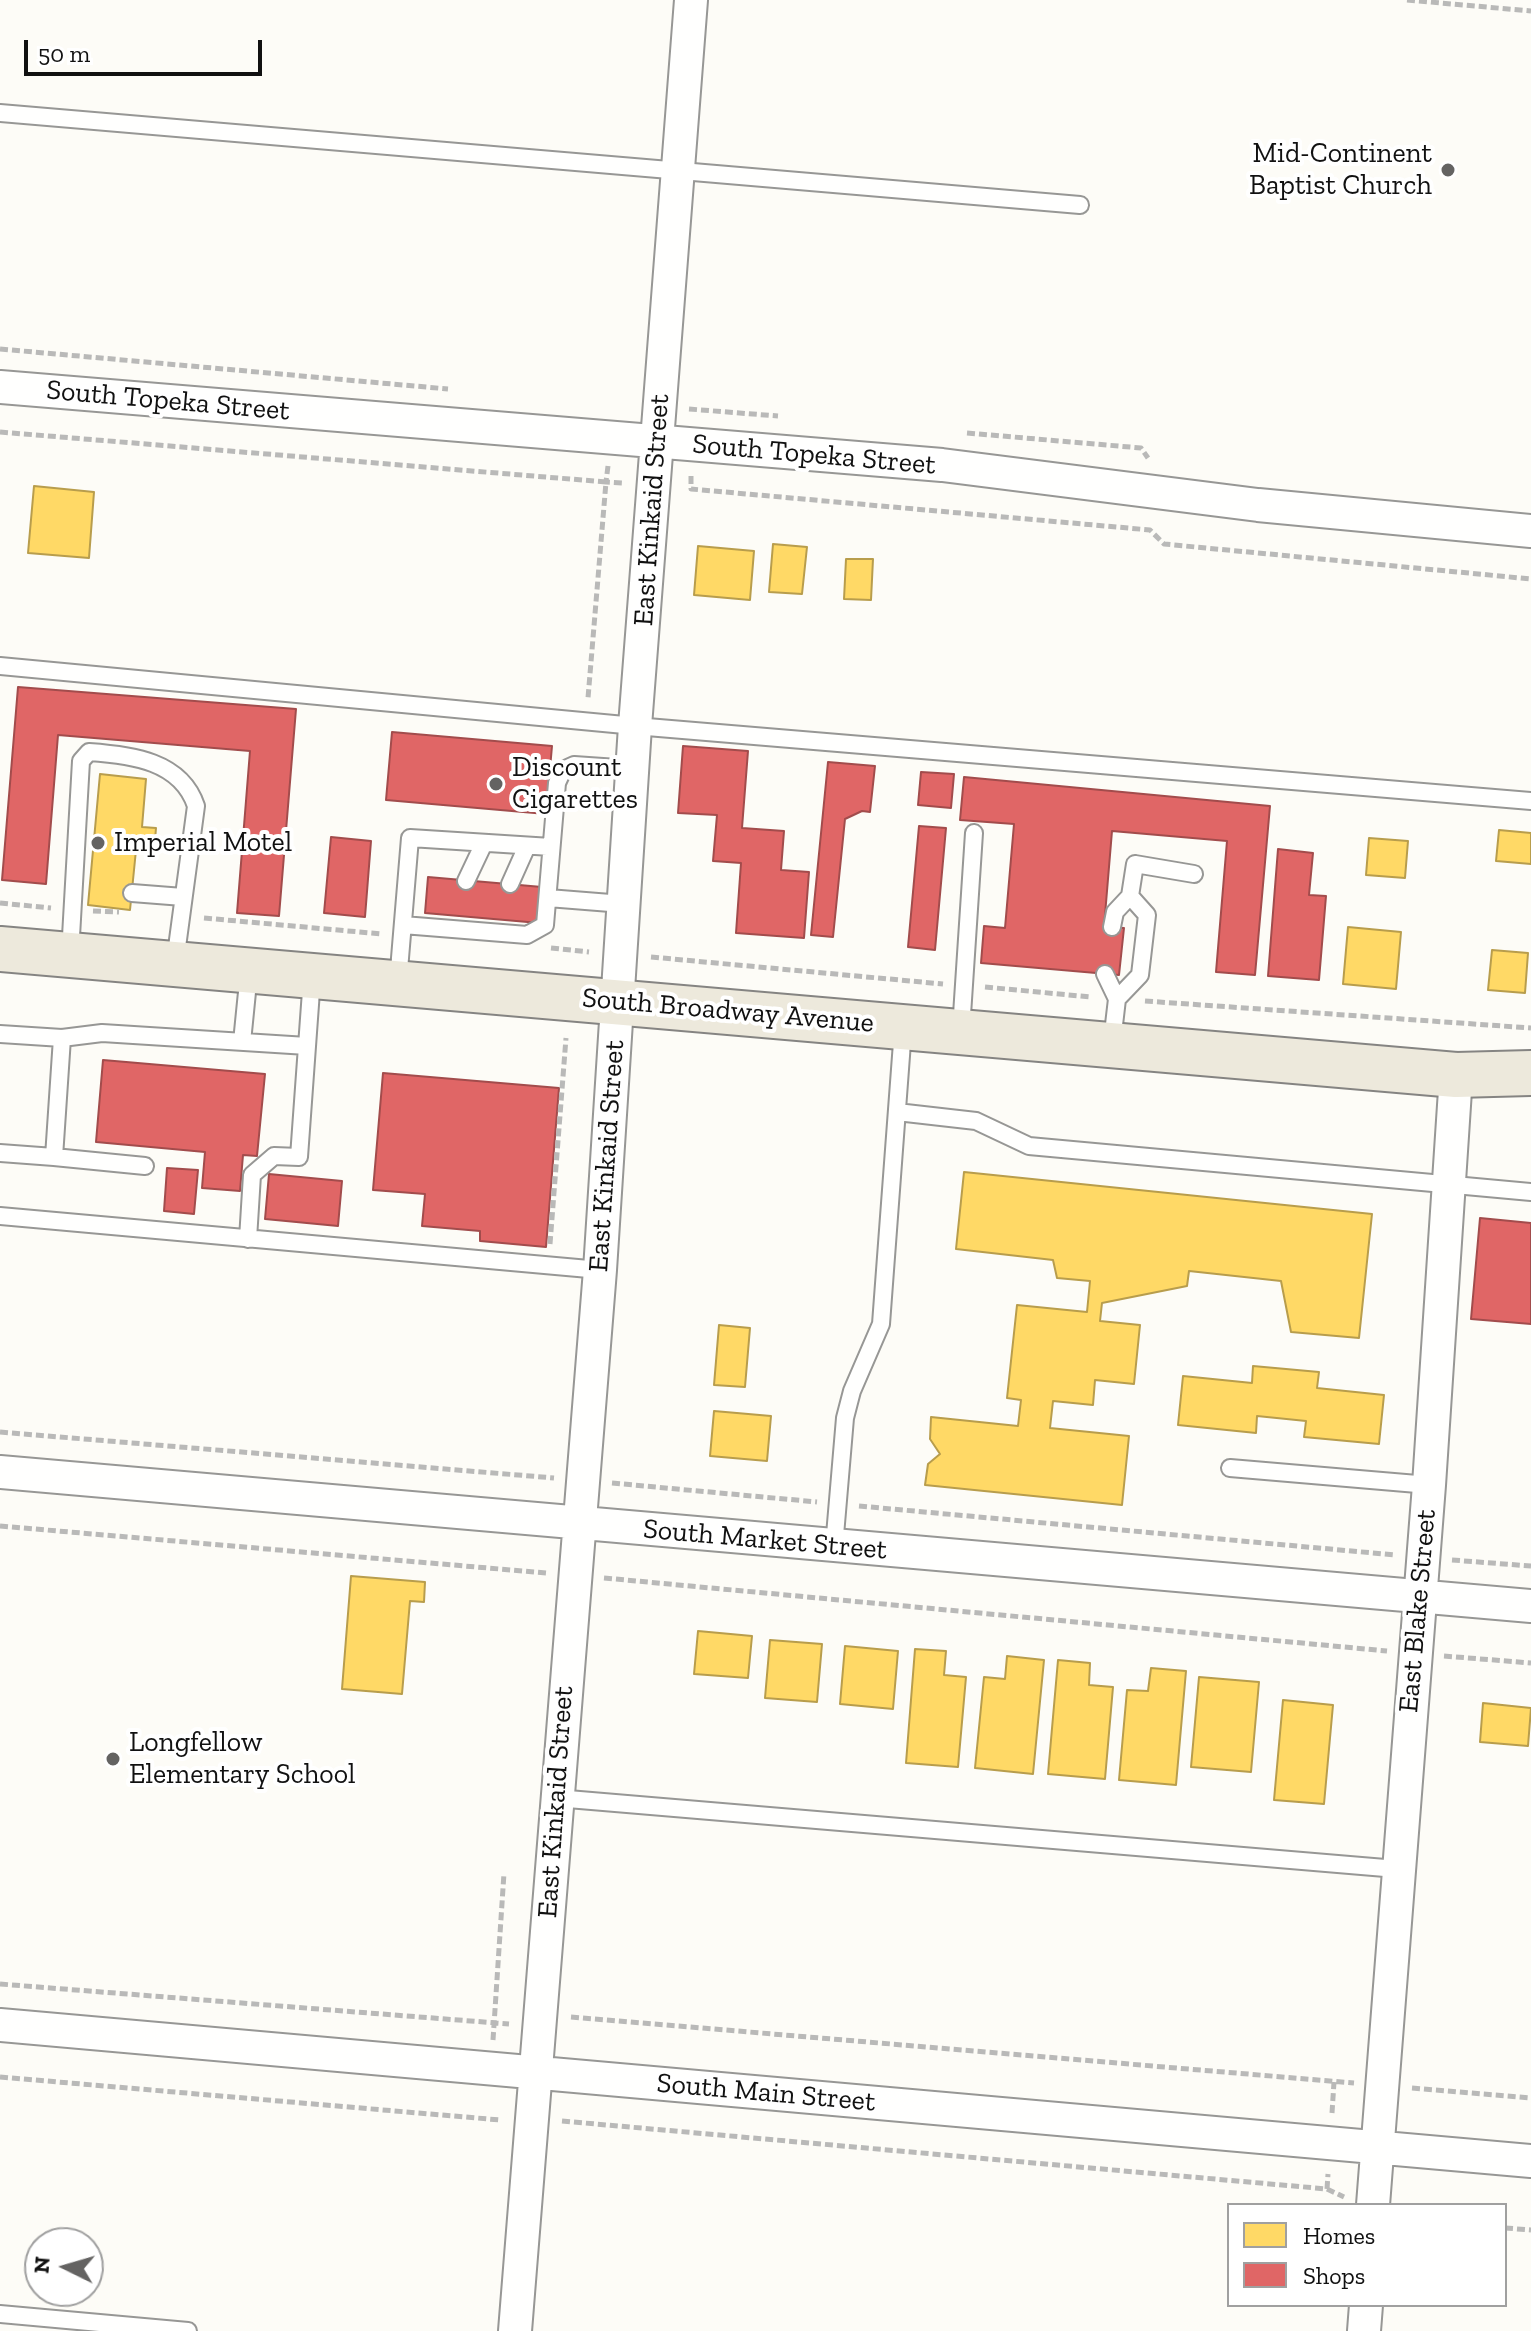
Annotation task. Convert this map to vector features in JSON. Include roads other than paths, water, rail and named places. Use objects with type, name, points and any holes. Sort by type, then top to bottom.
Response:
[{"type":"main road","name":"South Broadway Avenue","points":[[0,949],[1456,1075],[1531,1073]]},
{"type":"main road","name":"South Broadway Avenue","points":[[1456,1075],[1531,1093]]},
{"type":"street","name":"East Kinkaid Street","points":[[515,2331],[577,1523],[600,1270],[635,726],[691,0]]},
{"type":"street","name":"South Topeka Street","points":[[0,387],[942,465],[1258,505],[1531,531]]},
{"type":"street","name":"East Blake Street","points":[[1373,2203],[1429,1485],[1456,1075]]},
{"type":"street","name":"South Market Street","points":[[0,1472],[1531,1606]]},
{"type":"street","name":"South Main Street","points":[[0,2025],[1531,2161]]},
{"type":"street","points":[[1364,2331],[1366,2307]]},
{"type":"lane","points":[[0,113],[1080,205]]},
{"type":"lane","points":[[0,666],[635,726],[1531,801]]},
{"type":"lane","points":[[70,955],[73,910],[82,889],[81,761],[89,752],[116,754],[159,765],[189,785],[196,806],[175,964]]},
{"type":"lane","points":[[402,930],[447,922],[490,926],[527,935],[545,925],[557,783],[563,770],[574,765],[632,769]]},
{"type":"lane","points":[[961,1031],[974,833]]},
{"type":"lane","points":[[398,983],[410,838],[551,847]]},
{"type":"lane","points":[[466,881],[484,843]]},
{"type":"lane","points":[[510,884],[527,846]]},
{"type":"lane","points":[[1112,927],[1115,912],[1130,896],[1135,864],[1194,874]]},
{"type":"lane","points":[[132,893],[183,897]]},
{"type":"lane","points":[[1117,999],[1140,975],[1147,915],[1130,896]]},
{"type":"lane","points":[[548,898],[623,904]]},
{"type":"lane","points":[[242,1042],[249,970]]},
{"type":"lane","points":[[1105,974],[1117,999],[1112,1043]]},
{"type":"lane","points":[[248,1239],[252,1175],[274,1156],[299,1157],[312,976]]},
{"type":"lane","points":[[834,1547],[845,1418],[852,1391],[881,1324],[904,1026]]},
{"type":"lane","points":[[0,1034],[62,1038],[102,1033],[307,1046]]},
{"type":"lane","points":[[54,1157],[62,1038]]},
{"type":"lane","points":[[897,1112],[976,1121],[1029,1146],[1531,1192]]},
{"type":"lane","points":[[0,1153],[145,1166]]},
{"type":"lane","points":[[0,1216],[600,1270]]},
{"type":"lane","points":[[1230,1468],[1429,1485]]},
{"type":"lane","points":[[556,1798],[1397,1869]]},
{"type":"lane","points":[[0,2314],[188,2331]]},
{"type":"place","name":"Mid-Continent Baptist Church","points":[[1448,170]]},
{"type":"place","name":"Discount Cigarettes","points":[[496,784]]},
{"type":"place","name":"Imperial Motel","points":[[98,843]]},
{"type":"place","name":"Longfellow Elementary School","points":[[113,1759]]}]
